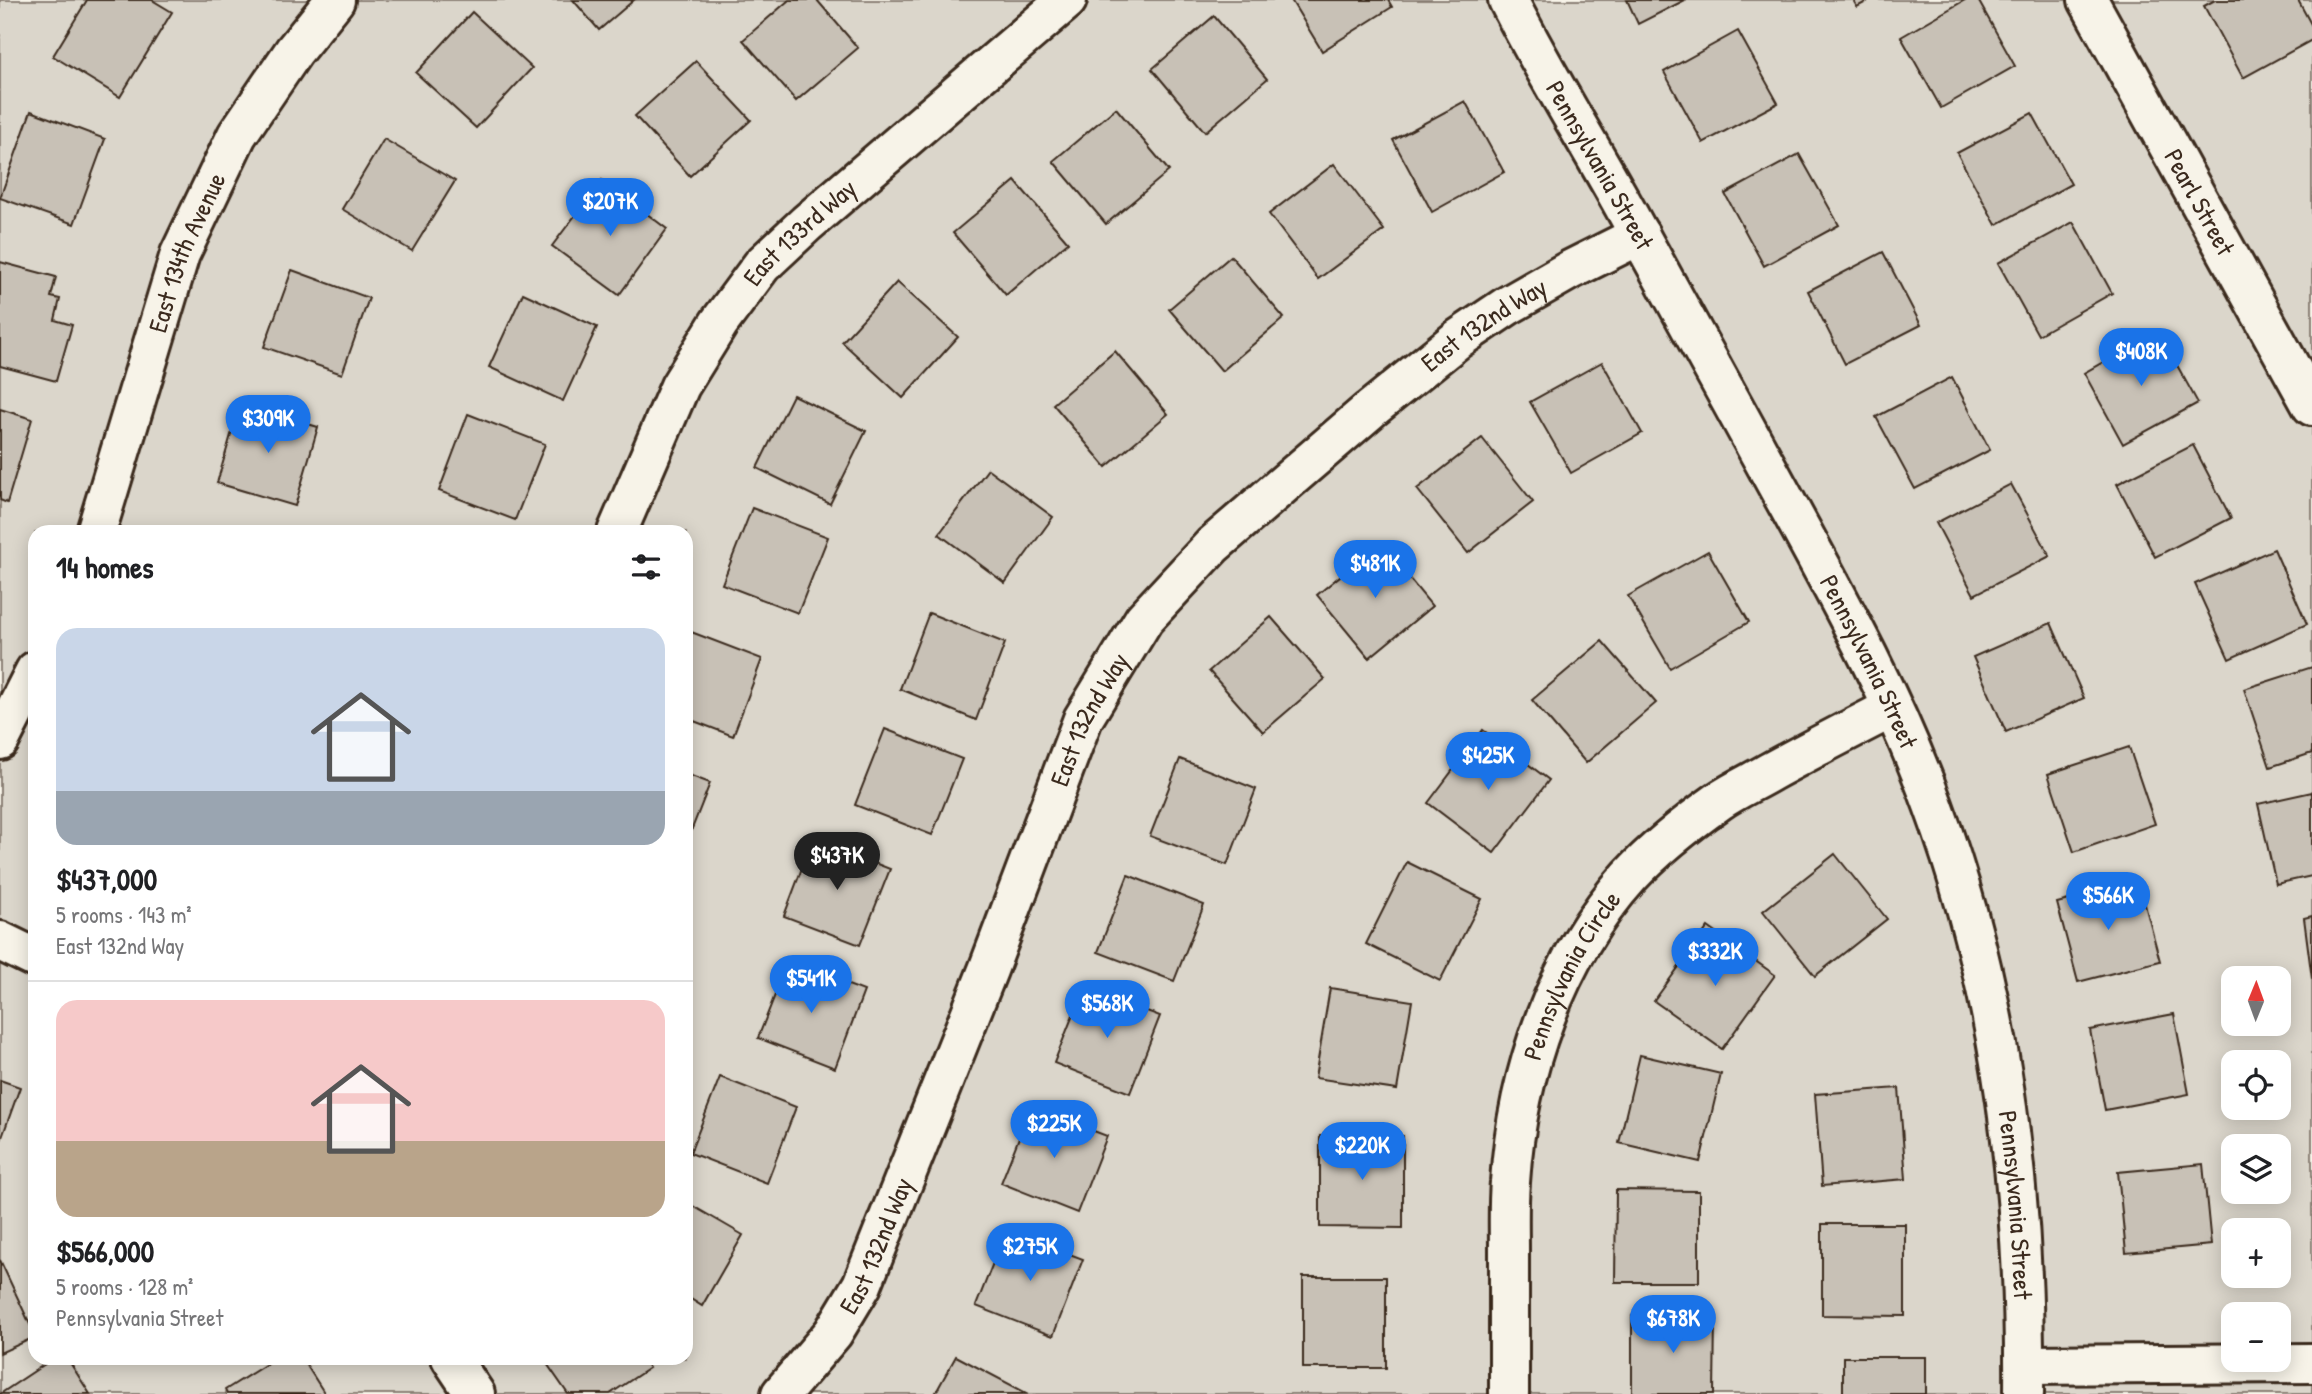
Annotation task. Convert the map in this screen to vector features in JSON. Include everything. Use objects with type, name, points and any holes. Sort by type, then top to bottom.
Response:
[{"type":"street","name":"East 134th Avenue","points":[[98,525],[180,254],[237,135],[294,51],[335,0]]},
{"type":"street","name":"East 133rd Way","points":[[620,525],[680,386],[719,323],[762,265],[807,222],[1067,0]]},
{"type":"street","name":"Pennsylvania Street","points":[[1508,0],[1847,614],[1892,708],[1933,804],[1966,907],[1990,1000],[2010,1130],[2022,1263],[2024,1380]]},
{"type":"street","name":"Pearl Street","points":[[2088,0],[2312,406]]},
{"type":"street","name":"East 132nd Way","points":[[781,1394],[833,1333],[862,1285],[988,970],[1083,719],[1144,619],[1213,545],[1370,410],[1458,339],[1507,306],[1570,270],[1640,235]]},
{"type":"street","points":[[0,740],[28,685]]},
{"type":"street","name":"Pennsylvania Circle","points":[[1509,1394],[1510,1183],[1515,1133],[1523,1088],[1548,1012],[1581,943],[1630,877],[1658,849],[1721,800],[1833,737],[1892,708]]},
{"type":"street","points":[[0,941],[28,955]]},
{"type":"street","points":[[2024,1380],[2312,1363]]},
{"type":"street","points":[[456,1365],[475,1394]]},
{"type":"shaded area","points":[[0,0],[2312,0],[2312,1394],[0,1394]]},
{"type":"building","points":[[87,0],[152,0],[172,12],[120,97],[53,56]]},
{"type":"building","points":[[573,0],[634,0],[599,30]]},
{"type":"building","points":[[789,0],[817,0],[858,48],[796,101],[743,40]]},
{"type":"building","points":[[1291,0],[1388,0],[1392,7],[1322,51]]},
{"type":"building","points":[[1627,0],[1685,0],[1638,24]]},
{"type":"building","points":[[1853,0],[1870,0],[1857,7]]},
{"type":"building","points":[[1965,0],[1978,0],[2015,66],[1941,108],[1901,37]]},
{"type":"building","points":[[2215,0],[2298,0],[2312,26],[2312,40],[2243,78],[2204,6]]},
{"type":"building","points":[[472,12],[532,68],[476,128],[416,73]]},
{"type":"building","points":[[1214,16],[1267,79],[1205,132],[1152,69]]},
{"type":"building","points":[[1738,31],[1778,103],[1703,143],[1664,72]]},
{"type":"building","points":[[696,61],[751,120],[690,176],[635,116]]},
{"type":"building","points":[[1465,101],[1504,172],[1432,212],[1393,140]]},
{"type":"building","points":[[1116,108],[1169,171],[1106,224],[1053,161]]},
{"type":"building","points":[[31,111],[105,139],[74,224],[0,198]]},
{"type":"building","points":[[2032,113],[2071,184],[1996,225],[1957,153]]},
{"type":"building","points":[[384,139],[455,181],[412,251],[342,209]]},
{"type":"building","points":[[1799,154],[1839,225],[1764,266],[1725,194]]},
{"type":"building","points":[[1334,164],[1384,230],[1318,279],[1269,214]]},
{"type":"building","points":[[602,180],[667,229],[619,295],[552,246]]},
{"type":"building","points":[[1015,181],[1068,242],[1006,295],[953,233]]},
{"type":"building","points":[[2073,222],[2112,293],[2038,335],[1998,263]]},
{"type":"building","points":[[1883,252],[1921,325],[1845,364],[1808,291]]},
{"type":"building","points":[[1231,256],[1284,318],[1222,371],[1169,309]]},
{"type":"building","points":[[0,262],[56,277],[51,297],[60,299],[55,320],[72,325],[56,381],[0,366]]},
{"type":"building","points":[[292,270],[369,298],[342,374],[264,347]]},
{"type":"building","points":[[897,282],[958,337],[903,398],[842,342]]},
{"type":"building","points":[[523,293],[597,327],[563,401],[489,367]]},
{"type":"building","points":[[2158,331],[2198,403],[2123,444],[2084,373]]},
{"type":"building","points":[[1115,351],[1168,414],[1106,467],[1053,404]]},
{"type":"building","points":[[1602,362],[1642,433],[1571,473],[1530,402]]},
{"type":"building","points":[[1952,377],[1990,450],[1915,489],[1876,417]]},
{"type":"building","points":[[793,395],[866,431],[830,504],[757,468]]},
{"type":"building","points":[[240,404],[318,427],[295,506],[217,483]]},
{"type":"building","points":[[0,409],[32,419],[7,503],[0,500]]},
{"type":"building","points":[[468,414],[545,444],[515,520],[439,491]]},
{"type":"building","points":[[1482,438],[1533,502],[1468,553],[1417,489]]},
{"type":"building","points":[[2193,445],[2231,518],[2155,557],[2117,484]]},
{"type":"building","points":[[988,469],[1053,517],[1005,583],[939,534]]},
{"type":"building","points":[[2011,484],[2050,556],[1974,595],[1936,523]]},
{"type":"building","points":[[752,508],[828,537],[798,613],[722,584]]},
{"type":"building","points":[[1380,543],[1432,606],[1369,658],[1317,595]]},
{"type":"building","points":[[2274,549],[2307,624],[2229,659],[2195,584]]},
{"type":"building","points":[[1708,551],[1749,622],[1670,668],[1628,596]]},
{"type":"building","points":[[929,613],[1005,643],[976,720],[900,689]]},
{"type":"building","points":[[1271,617],[1325,679],[1263,732],[1209,671]]},
{"type":"building","points":[[2051,623],[2084,698],[2006,732],[1973,657]]},
{"type":"building","points":[[693,633],[762,659],[733,736],[693,721]]},
{"type":"building","points":[[1602,641],[1656,703],[1586,763],[1532,700]]},
{"type":"building","points":[[2312,667],[2312,753],[2270,767],[2244,689]]},
{"type":"building","points":[[885,729],[962,759],[932,835],[855,805]]},
{"type":"building","points":[[1483,730],[1549,780],[1494,853],[1428,803]]},
{"type":"building","points":[[2129,747],[2155,824],[2074,852],[2048,774]]},
{"type":"building","points":[[1180,759],[1256,789],[1227,865],[1150,836]]},
{"type":"building","points":[[693,777],[710,783],[693,826]]},
{"type":"building","points":[[2312,792],[2312,876],[2276,884],[2258,804]]},
{"type":"building","points":[[813,839],[890,869],[860,945],[784,916]]},
{"type":"building","points":[[1835,854],[1887,919],[1815,976],[1763,911]]},
{"type":"building","points":[[1407,862],[1482,899],[1440,981],[1366,944]]},
{"type":"building","points":[[1128,875],[1204,905],[1174,981],[1098,952]]},
{"type":"building","points":[[2139,882],[2160,961],[2078,982],[2057,903]]},
{"type":"building","points":[[2312,916],[2312,979],[2304,918]]},
{"type":"building","points":[[1708,927],[1775,975],[1722,1049],[1654,1001]]},
{"type":"building","points":[[788,962],[864,991],[835,1068],[758,1038]]},
{"type":"building","points":[[1084,987],[1160,1016],[1130,1093],[1054,1063]]},
{"type":"building","points":[[1330,988],[1412,1001],[1397,1090],[1315,1078]]},
{"type":"building","points":[[2174,1014],[2189,1094],[2105,1110],[2090,1030]]},
{"type":"building","points":[[1640,1055],[1721,1074],[1700,1162],[1619,1143]]},
{"type":"building","points":[[720,1077],[796,1107],[767,1183],[693,1154],[693,1145]]},
{"type":"building","points":[[0,1080],[20,1087],[0,1143]]},
{"type":"building","points":[[1899,1088],[1906,1179],[1822,1186],[1815,1094]]},
{"type":"building","points":[[1031,1107],[1107,1136],[1077,1213],[1001,1183]]},
{"type":"building","points":[[1320,1136],[1403,1136],[1403,1228],[1320,1227]]},
{"type":"building","points":[[2203,1164],[2211,1245],[2126,1253],[2118,1172]]},
{"type":"building","points":[[1616,1190],[1699,1191],[1699,1282],[1615,1282]]},
{"type":"building","points":[[693,1206],[743,1235],[702,1306],[693,1300]]},
{"type":"building","points":[[1822,1224],[1905,1224],[1905,1316],[1822,1315]]},
{"type":"building","points":[[1006,1230],[1083,1259],[1053,1336],[976,1306]]},
{"type":"building","points":[[0,1260],[28,1320],[28,1340],[0,1353]]},
{"type":"building","points":[[1303,1277],[1386,1277],[1386,1368],[1303,1368]]},
{"type":"building","points":[[1632,1316],[1715,1317],[1714,1394],[1632,1394]]},
{"type":"building","points":[[956,1356],[1028,1394],[935,1394]]},
{"type":"building","points":[[1843,1357],[1926,1357],[1926,1394],[1843,1394]]},
{"type":"building","points":[[44,1365],[71,1365],[90,1394],[0,1394]]},
{"type":"building","points":[[265,1365],[306,1365],[325,1394],[227,1394],[225,1390]]},
{"type":"building","points":[[548,1365],[647,1365],[649,1368],[610,1394],[568,1394]]}]
